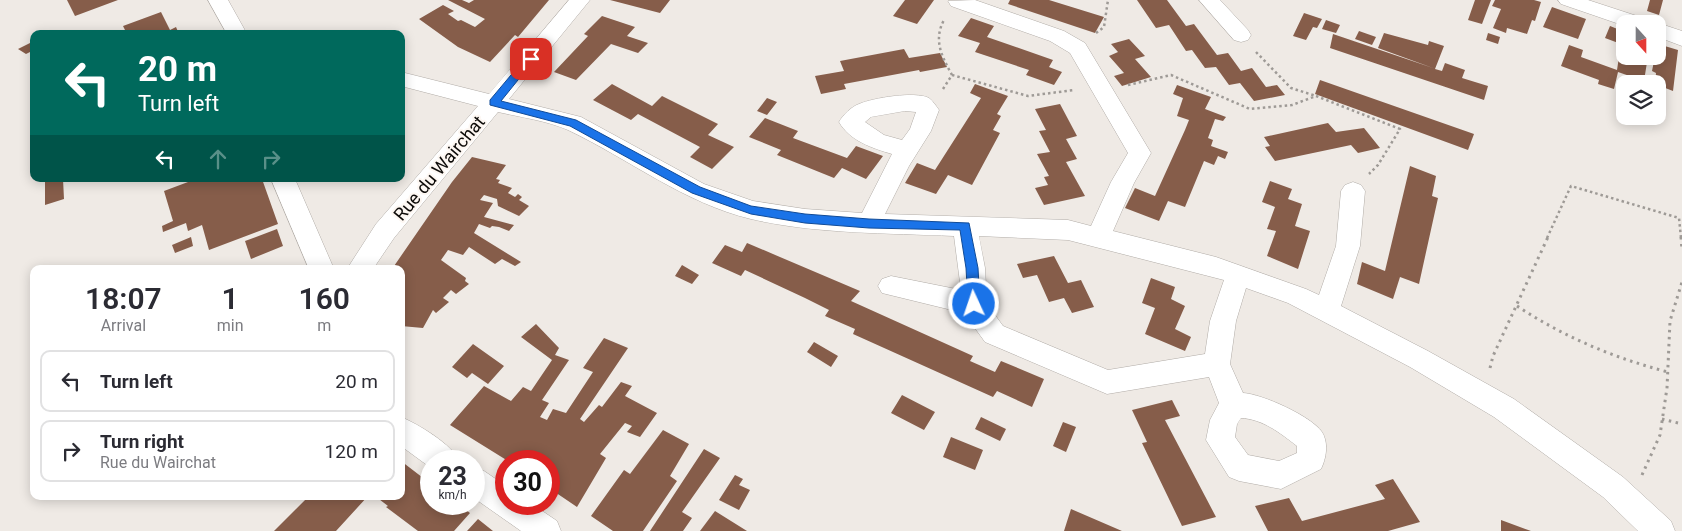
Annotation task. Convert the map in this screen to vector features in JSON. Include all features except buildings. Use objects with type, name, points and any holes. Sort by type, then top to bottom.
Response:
[{"type":"street","points":[[218,0],[235,30]]},
{"type":"street","name":"Rue du Wairchat","points":[[362,265],[385,231],[580,0]]},
{"type":"street","points":[[1209,0],[1241,35]]},
{"type":"street","points":[[1568,0],[1616,16]]},
{"type":"street","points":[[958,1],[1057,36],[1078,48],[1102,88],[1140,153],[1123,182],[1098,237]]},
{"type":"street","points":[[1666,33],[1682,39]]},
{"type":"street","points":[[405,80],[573,123],[696,190],[751,210],[805,218],[869,223],[1068,230],[1216,268],[1297,296],[1419,359],[1504,408],[1613,488],[1660,531]]},
{"type":"street","points":[[869,223],[878,202],[907,150],[920,131],[928,110],[922,104],[905,103],[865,110],[850,122],[864,136],[907,150]]},
{"type":"street","points":[[284,182],[320,265]]},
{"type":"street","points":[[1327,312],[1348,246],[1353,191]]},
{"type":"street","points":[[965,226],[972,268],[974,304],[977,312],[994,334],[1107,382],[1217,364]]},
{"type":"street","points":[[1234,405],[1217,364],[1223,321],[1238,275]]},
{"type":"street","points":[[891,286],[974,304]]},
{"type":"street","points":[[405,433],[429,450]]},
{"type":"street","points":[[485,489],[546,531]]},
{"type":"path","points":[[1078,48],[1104,27],[1108,0]]},
{"type":"path","points":[[958,1],[941,25],[939,50],[952,75],[1028,96],[1102,88],[1170,74],[1250,109],[1292,105],[1316,96]]},
{"type":"path","points":[[1241,35],[1291,88],[1400,129],[1378,165],[1353,191]]},
{"type":"path","points":[[928,110],[952,75]]},
{"type":"path","points":[[1482,395],[1493,356],[1571,186],[1680,219],[1682,251]]},
{"type":"path","points":[[1626,500],[1638,485],[1660,435],[1668,372],[1670,321],[1682,282]]},
{"type":"path","points":[[1517,306],[1583,343],[1619,358],[1668,372]]},
{"type":"path","points":[[1662,419],[1682,424]]},
{"type":"route","points":[[531,59],[494,103],[536,112],[573,123],[696,190],[751,210],[805,218],[869,223],[965,226],[972,268],[974,304]]}]
